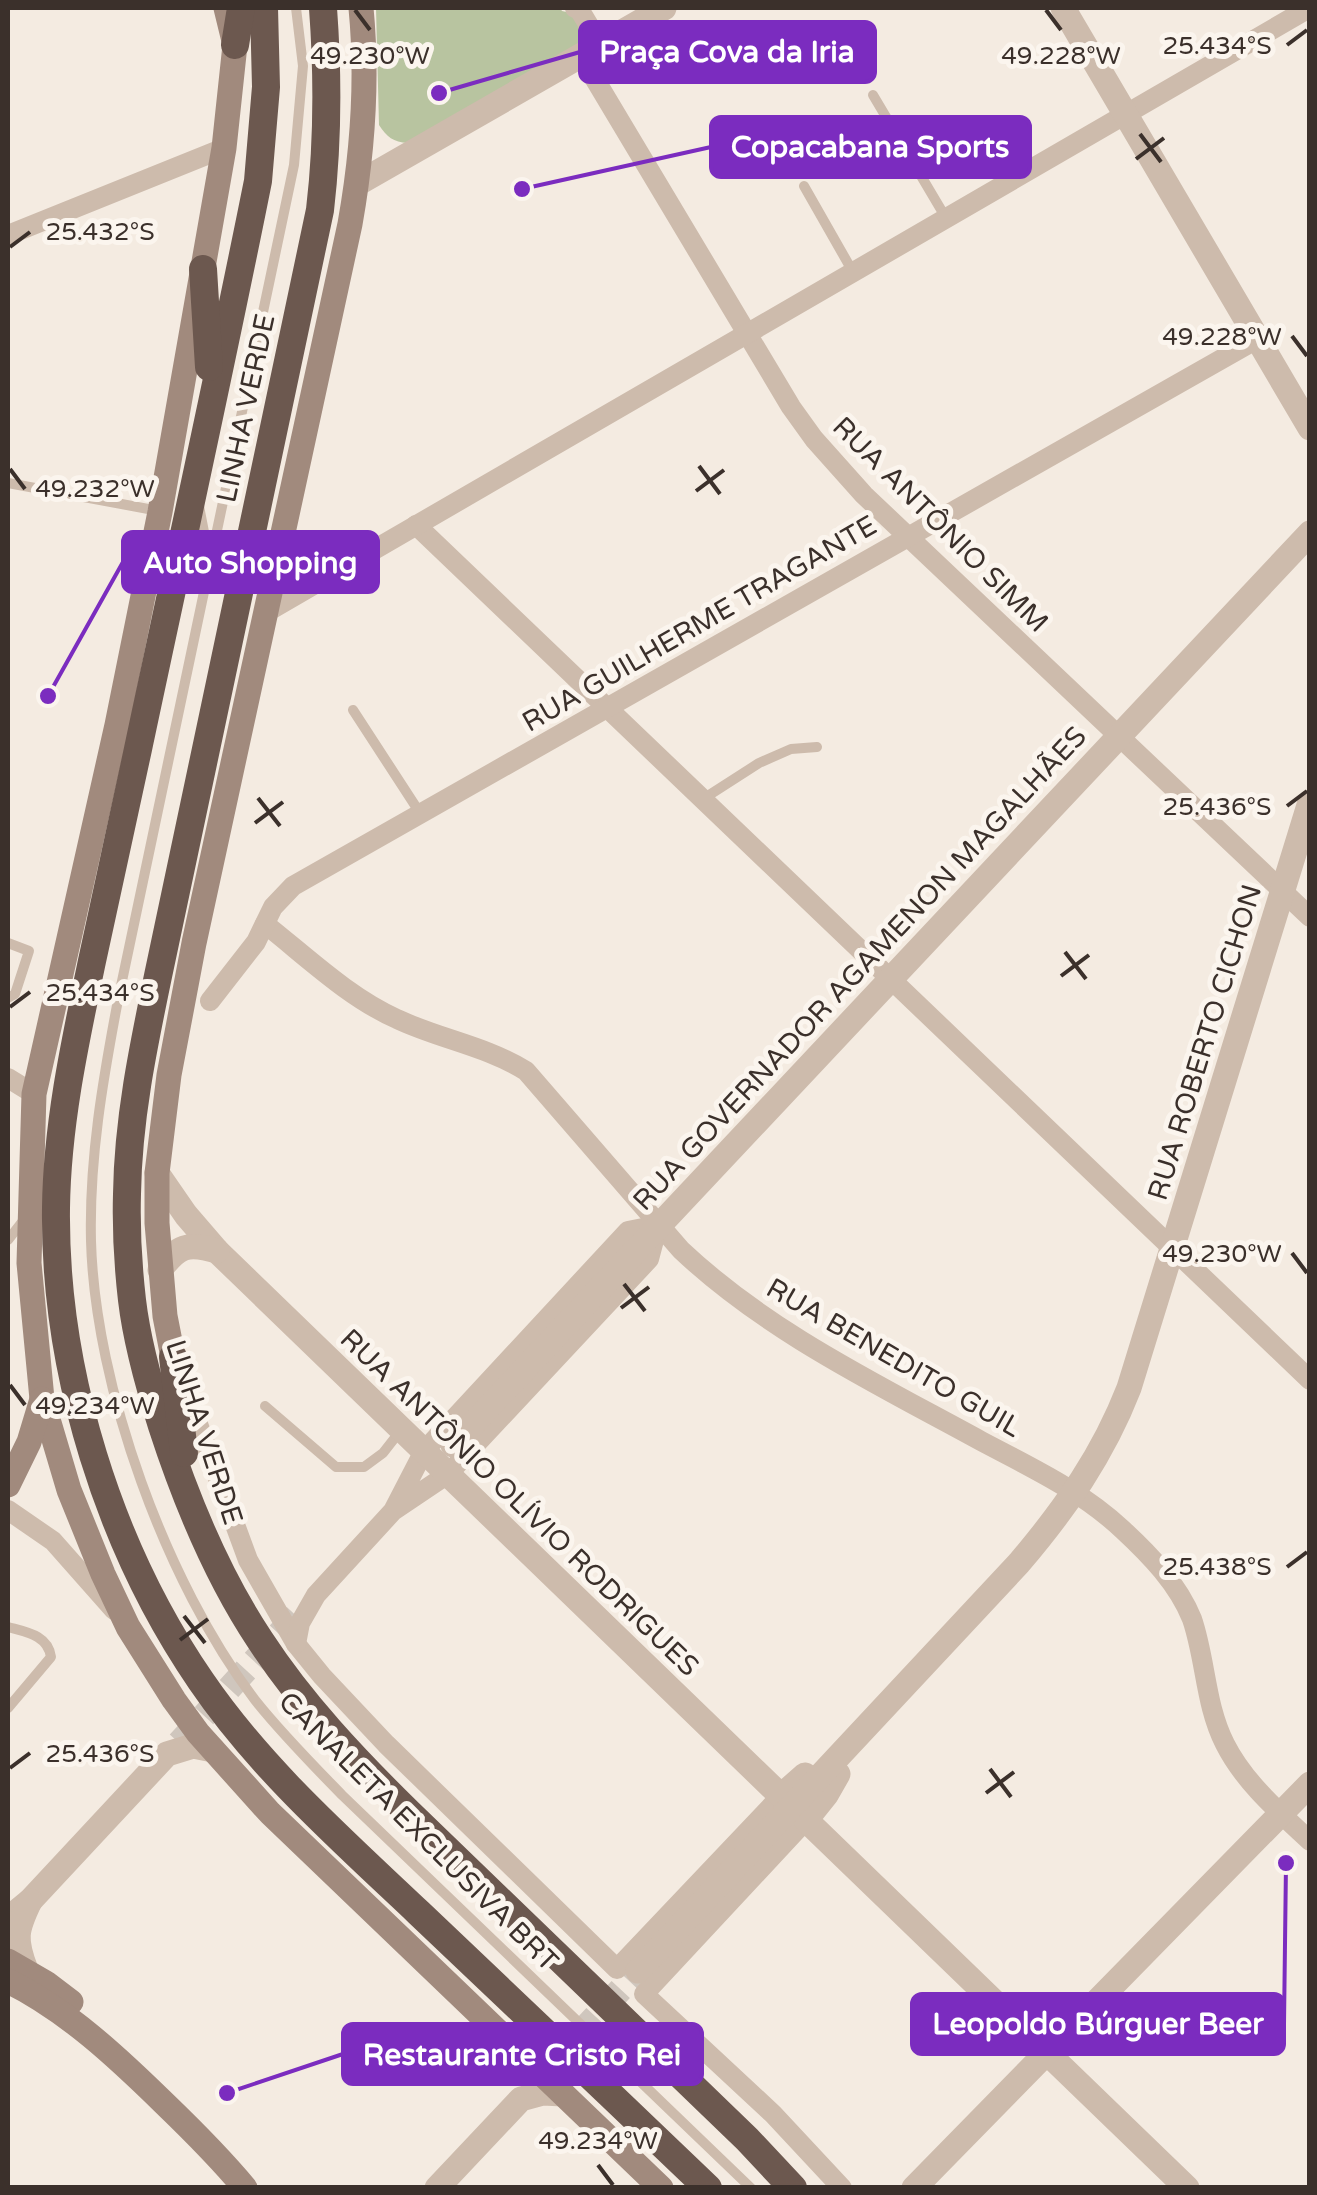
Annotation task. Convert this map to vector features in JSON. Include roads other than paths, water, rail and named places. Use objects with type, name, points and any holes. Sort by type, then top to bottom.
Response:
[{"type":"highway","points":[[235,45],[241,8]]},
{"type":"highway","name":"LINHA VERDE","points":[[264,8],[266,87],[258,181],[84,1002],[60,1141],[56,1208],[64,1327],[74,1385],[115,1516],[144,1582],[200,1680],[255,1750],[330,1828],[708,2188]]},
{"type":"highway","name":"LINHA VERDE","points":[[324,8],[327,115],[320,210],[134,1100],[127,1195],[132,1304],[154,1401],[190,1504],[222,1576],[282,1671],[333,1734],[408,1812],[793,2188]]},
{"type":"highway","points":[[203,269],[211,406]]},
{"type":"highway","points":[[174,1357],[190,1504]]},
{"type":"main road","points":[[226,8],[235,45],[224,148],[203,269],[118,725],[34,1094],[29,1264],[42,1399],[68,1490],[128,1627],[174,1700],[212,1750],[270,1813],[661,2188]]},
{"type":"main road","name":"LINHA VERDE","points":[[174,1357],[160,1270],[157,1174],[168,1076],[357,184],[365,101],[361,8]]},
{"type":"main road","points":[[8,1485],[29,1442],[42,1399]]},
{"type":"main road","points":[[14,1970],[44,2002],[116,2056],[218,2156],[245,2188]]},
{"type":"main road","points":[[218,2156],[258,2188]]},
{"type":"street","name":"RUA ANTÔNIO SIMM","points":[[574,8],[580,9],[590,50],[747,334],[814,439],[864,495],[1310,917]]},
{"type":"street","points":[[357,184],[664,8]]},
{"type":"street","points":[[1063,8],[1310,428]]},
{"type":"street","points":[[265,613],[1309,8]]},
{"type":"street","points":[[8,234],[224,148]]},
{"type":"street","name":"RUA GUILHERME TRAGANTE","points":[[210,1001],[248,954],[273,907],[293,886],[1257,339]]},
{"type":"street","points":[[416,525],[1310,1380]]},
{"type":"street","name":"RUA GOVERNADOR AGAMENON MAGALHÃES","points":[[453,1445],[1310,534]]},
{"type":"street","name":"RUA ROBERTO CICHON","points":[[633,1978],[1019,1563],[1076,1492],[1105,1444],[1117,1419],[1172,1249],[1310,802]]},
{"type":"street","name":"RUA BENEDITO GUIL","points":[[265,924],[376,1009],[510,1061],[526,1071],[698,1266],[791,1334],[1076,1492],[1118,1525],[1156,1562],[1184,1601],[1225,1744],[1247,1777],[1310,1841]]},
{"type":"street","points":[[8,1078],[34,1094]]},
{"type":"street","name":"RUA ANTÔNIO OLÍVIO RODRIGUES","points":[[157,1174],[216,1252],[781,1796]]},
{"type":"street","points":[[296,1644],[300,1623],[316,1595],[393,1511],[448,1474],[649,1259],[658,1225],[628,1232],[424,1451],[393,1511]]},
{"type":"street","points":[[160,1270],[172,1255],[190,1246],[216,1252]]},
{"type":"street","name":"LINHA VERDE","points":[[174,1357],[239,1539],[296,1644],[386,1744],[633,1978],[842,2188]]},
{"type":"street","points":[[8,1510],[53,1541],[128,1627]]},
{"type":"street","points":[[272,1604],[289,1606],[316,1595]]},
{"type":"street","points":[[8,1919],[30,1902],[167,1754],[175,1724],[174,1700]]},
{"type":"street","points":[[633,1978],[781,1796],[836,1746],[858,1738]]},
{"type":"street","name":"RUA ROBERTO CICHON","points":[[806,1820],[826,1795],[858,1738]]},
{"type":"street","points":[[167,1754],[193,1746],[212,1750]]},
{"type":"street","points":[[914,2188],[1310,1784]]},
{"type":"street","points":[[633,1978],[806,1820],[1187,2188]]},
{"type":"street","points":[[14,1970],[19,1951],[17,1932],[30,1902]]},
{"type":"street","points":[[437,2188],[520,2098],[524,2074],[517,2049]]},
{"type":"street","points":[[520,2098],[564,2094]]},
{"type":"lane","name":"CANALETA EXCLUSIVA BRT","points":[[296,8],[303,66],[294,166],[100,1096],[92,1176],[91,1243],[99,1324],[127,1440],[161,1531],[198,1608],[240,1677],[277,1726],[342,1795],[751,2188]]},
{"type":"lane","points":[[874,95],[946,218]]},
{"type":"lane","points":[[804,186],[852,272]]},
{"type":"lane","name":"CANALETA EXCLUSIVA BRT","points":[[195,482],[211,568]]},
{"type":"lane","points":[[8,483],[160,512]]},
{"type":"lane","points":[[352,710],[420,813]]},
{"type":"lane","points":[[703,799],[790,749],[817,746]]},
{"type":"lane","points":[[8,942],[28,951],[15,994],[8,998]]},
{"type":"lane","points":[[8,1240],[30,1213]]},
{"type":"lane","points":[[265,1406],[336,1467],[364,1466],[383,1453],[401,1430]]},
{"type":"lane","points":[[8,1626],[40,1637],[50,1647],[51,1657],[8,1708]]},
{"type":"tunnel","points":[[179,1743],[301,1610]]},
{"type":"tunnel","points":[[528,2089],[638,1971]]},
{"type":"place","name":"Praça Cova da Iria","points":[[439,93]]},
{"type":"place","name":"Copacabana Sports","points":[[522,189]]},
{"type":"place","name":"Auto Shopping","points":[[48,696]]},
{"type":"place","name":"Leopoldo Búrguer Beer","points":[[1286,1863]]},
{"type":"place","name":"Restaurante Cristo Rei","points":[[227,2093]]}]
